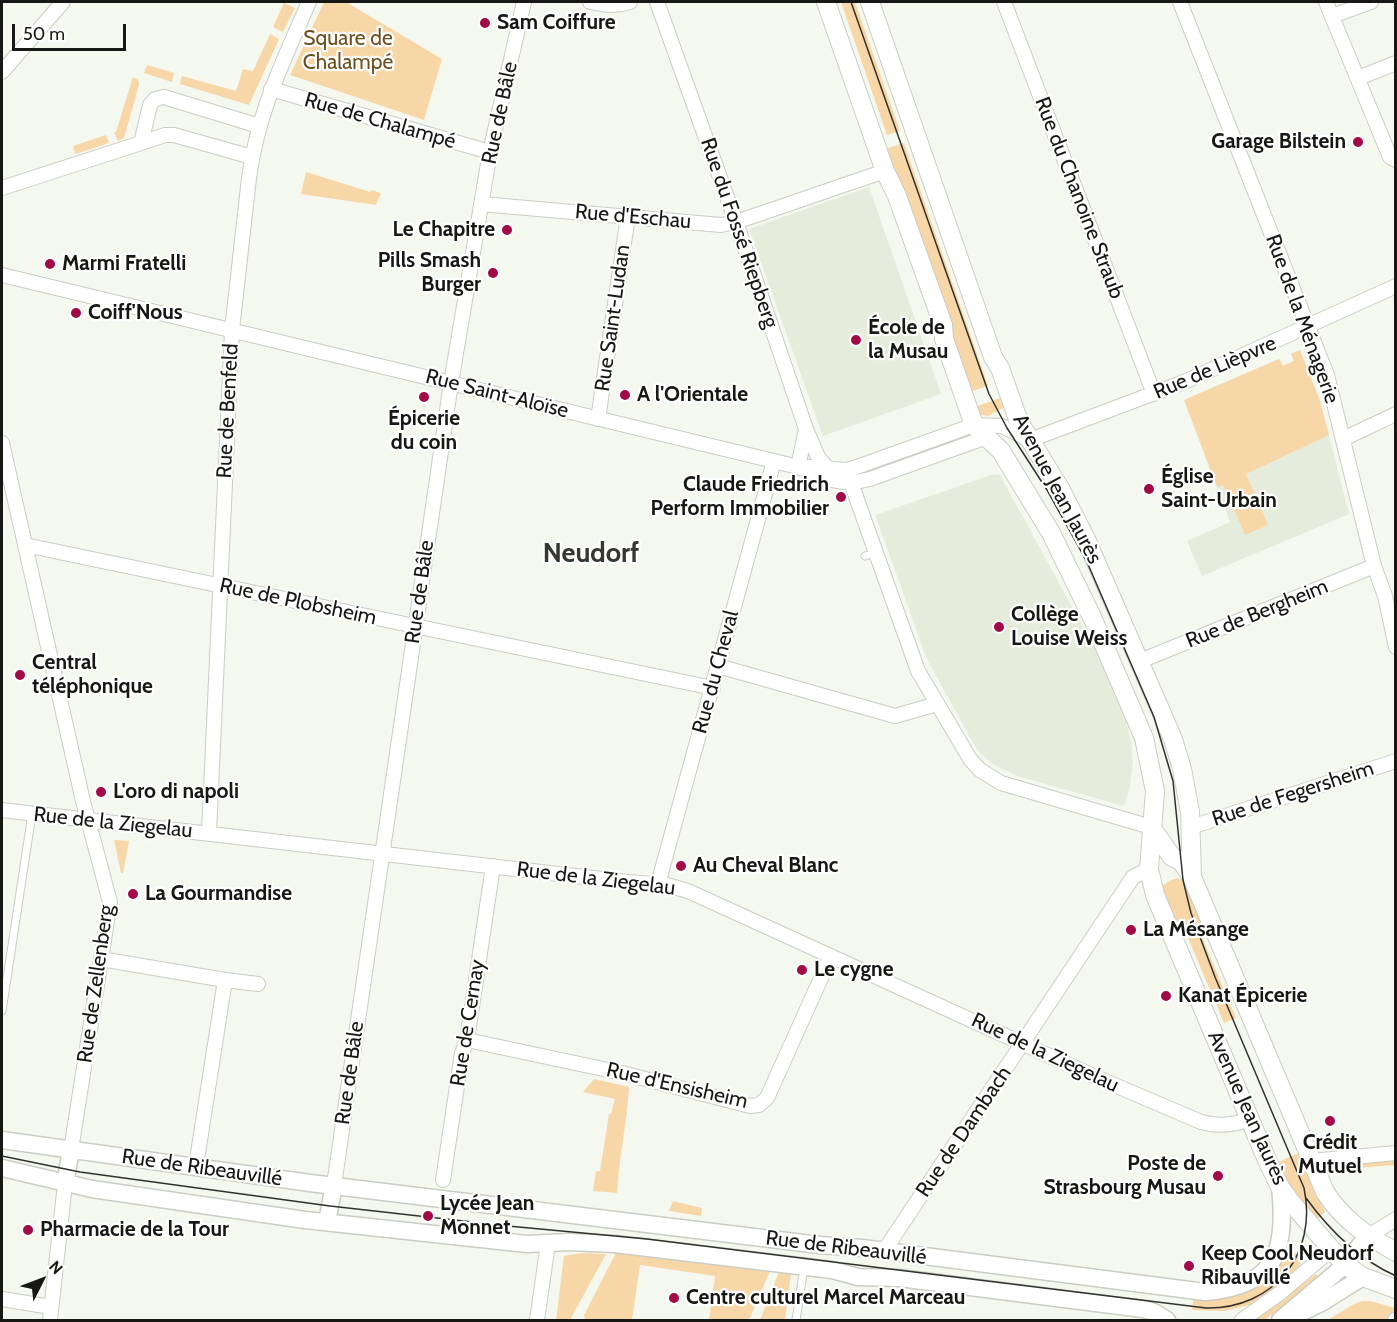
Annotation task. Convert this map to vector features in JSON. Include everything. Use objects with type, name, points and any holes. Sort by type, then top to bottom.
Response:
[{"type":"main road","name":"Avenue Jean Jaurès","points":[[825,2],[943,325],[944,339],[981,431],[1001,451],[1051,533],[1092,617],[1137,719],[1155,786],[1149,868],[1155,895],[1280,1187],[1344,1264],[1363,1277],[1395,1288]]},
{"type":"main road","name":"Avenue Jean Jaurès","points":[[870,2],[993,357],[1000,368],[1019,422],[1061,490],[1086,539],[1173,739],[1182,769],[1191,827],[1192,877]]},
{"type":"main road","points":[[1001,451],[1030,440]]},
{"type":"main road","name":"Avenue Jean Jaurès","points":[[1151,827],[1172,857],[1181,861],[1192,877],[1319,1180],[1332,1204],[1367,1237],[1395,1252]]},
{"type":"main road","points":[[1149,868],[1172,857]]},
{"type":"street","points":[[2,72],[63,2]]},
{"type":"street","name":"Rue de Benfeld","points":[[209,833],[232,330],[252,157],[271,89],[309,2]]},
{"type":"street","name":"Rue de Bâle","points":[[334,1185],[451,383],[490,153],[524,2]]},
{"type":"street","points":[[590,2],[619,6],[630,2]]},
{"type":"street","name":"Rue du Fossé Riepberg","points":[[657,2],[736,222],[806,429],[819,459],[821,477]]},
{"type":"street","name":"Rue du Chanoine Straub","points":[[1004,2],[1154,394]]},
{"type":"street","name":"Rue de la Ménagerie","points":[[1180,2],[1327,375],[1374,566],[1390,594],[1395,647]]},
{"type":"street","points":[[1326,2],[1390,157],[1395,160]]},
{"type":"street","points":[[1332,16],[1371,2]]},
{"type":"street","points":[[1358,78],[1395,63]]},
{"type":"street","name":"Rue de Chalampé","points":[[271,89],[490,153]]},
{"type":"street","points":[[141,143],[150,105],[155,99],[164,98],[259,126]]},
{"type":"street","points":[[2,188],[165,135],[174,135],[252,157]]},
{"type":"street","name":"Rue d'Eschau","points":[[481,204],[721,225],[736,222],[885,171]]},
{"type":"street","name":"Rue Saint-Ludan","points":[[598,419],[628,216]]},
{"type":"street","name":"Rue Saint-Aloïse","points":[[2,275],[774,461],[832,480],[850,474],[870,479],[981,431],[1002,426],[1030,440]]},
{"type":"street","name":"Rue de Lièpvre","points":[[1030,440],[1154,394],[1294,334],[1307,325],[1395,286]]},
{"type":"street","points":[[1342,439],[1395,414]]},
{"type":"street","points":[[798,467],[806,429]]},
{"type":"street","name":"Rue de Zellenberg","points":[[2,443],[5,471],[25,545],[110,902],[71,1150]]},
{"type":"street","name":"Rue du Cheval","points":[[659,884],[774,461]]},
{"type":"street","points":[[850,474],[870,554],[918,672],[970,759],[990,777],[1011,786],[1151,827]]},
{"type":"street","name":"Rue de Plobsheim","points":[[25,545],[713,687]]},
{"type":"street","name":"Rue de Bergheim","points":[[1140,661],[1374,566]]},
{"type":"street","points":[[718,666],[895,716],[937,704]]},
{"type":"street","name":"Rue de Fegersheim","points":[[1191,827],[1395,761]]},
{"type":"street","name":"Rue de la Ziegelau","points":[[2,810],[659,884],[688,891],[1201,1122],[1223,1125],[1250,1119]]},
{"type":"street","name":"Rue de Cernay","points":[[443,1180],[493,866]]},
{"type":"street","name":"Rue de Dambach","points":[[884,1251],[1133,877],[1149,868]]},
{"type":"street","name":"Rue d'Ensisheim","points":[[467,1040],[622,1073],[750,1106],[759,1105],[767,1098],[831,956]]},
{"type":"street","points":[[101,959],[258,984]]},
{"type":"street","points":[[196,1166],[225,980]]},
{"type":"street","name":"Rue de Ribeauvillé","points":[[2,1140],[334,1185],[1205,1292],[1249,1283],[1273,1261],[1281,1243],[1280,1187]]},
{"type":"street","points":[[2,1299],[50,1314],[71,1150]]},
{"type":"street","points":[[1311,1161],[1395,1153]]},
{"type":"street","name":"Rue de Ribeauvillé","points":[[2,1168],[65,1184],[327,1222],[527,1244],[569,1242],[615,1244],[832,1270],[858,1277],[899,1278],[1143,1309],[1154,1312],[1167,1320]]},
{"type":"street","points":[[327,1222],[334,1185]]},
{"type":"street","points":[[1242,1320],[1280,1293],[1332,1249],[1367,1237],[1395,1219]]},
{"type":"street","points":[[1280,1320],[1344,1264],[1367,1237]]},
{"type":"street","points":[[537,1320],[548,1244]]},
{"type":"street","points":[[1286,1320],[1309,1311],[1363,1277]]},
{"type":"lane","points":[[2,1011],[32,814]]},
{"type":"lane","points":[[796,1320],[804,1267]]},
{"type":"shaded area","name":"École de la Musau","points":[[869,187],[941,394],[823,436],[749,229]]},
{"type":"shaded area","points":[[1300,350],[1320,401],[1349,514],[1202,576],[1187,541],[1230,522],[1184,400],[1279,359],[1283,366],[1294,361],[1291,354]]},
{"type":"shaded area","name":"Collège Louise Weiss","points":[[994,474],[1000,475],[1095,649],[1126,722],[1133,761],[1130,787],[1124,806],[1017,776],[994,765],[979,752],[973,743],[927,659],[875,515]]},
{"type":"green space","name":"Square de Chalampé","points":[[324,2],[346,2],[442,59],[424,120],[290,75]]},
{"type":"green space","points":[[841,2],[855,2],[900,131],[887,135]]},
{"type":"green space","points":[[284,3],[295,8],[283,32],[273,27]]},
{"type":"green space","points":[[270,34],[279,39],[249,105],[180,84],[182,76],[236,91],[243,69],[253,71]]},
{"type":"green space","points":[[147,65],[174,73],[172,82],[144,73]]},
{"type":"green space","points":[[133,77],[138,80],[139,85],[124,138],[118,141],[114,133]]},
{"type":"green space","points":[[106,135],[109,143],[75,154],[73,146]]},
{"type":"green space","points":[[904,143],[988,386],[970,392],[885,149]]},
{"type":"green space","points":[[306,172],[370,192],[371,190],[381,193],[376,205],[301,194]]},
{"type":"green space","points":[[1300,350],[1320,401],[1329,435],[1246,474],[1268,525],[1245,535],[1223,485],[1217,487],[1184,400],[1279,359],[1283,366],[1294,361],[1291,354]]},
{"type":"green space","points":[[1000,398],[1003,408],[988,416],[979,414],[975,407]]},
{"type":"green space","points":[[114,840],[129,841],[123,873],[121,873]]},
{"type":"green space","points":[[1178,878],[1186,883],[1204,925],[1198,928],[1236,1018],[1224,1023],[1186,933],[1180,935],[1161,887]]},
{"type":"green space","points":[[594,1079],[629,1087],[617,1193],[593,1191],[596,1171],[600,1171],[609,1114],[611,1114],[615,1099],[583,1092]]},
{"type":"green space","points":[[1299,1153],[1325,1212],[1316,1220],[1294,1195],[1276,1163]]},
{"type":"green space","points":[[1395,1159],[1395,1165],[1339,1169],[1334,1164]]},
{"type":"green space","points":[[673,1201],[702,1208],[701,1216],[669,1211]]},
{"type":"green space","points":[[1287,1242],[1302,1262],[1289,1279],[1251,1307],[1249,1305],[1225,1311],[1192,1310],[1194,1296],[1234,1293]]},
{"type":"green space","points":[[617,1251],[770,1271],[749,1320],[709,1320],[715,1276],[640,1265],[632,1320],[585,1320],[584,1315]]},
{"type":"green space","points":[[582,1253],[606,1254],[570,1320],[556,1320],[564,1256]]},
{"type":"green space","points":[[779,1272],[791,1274],[785,1320],[760,1320]]},
{"type":"green space","points":[[1316,1274],[1319,1278],[1265,1320],[1254,1320]]},
{"type":"green space","points":[[1362,1301],[1395,1308],[1394,1318],[1390,1320],[1328,1320],[1354,1304]]},
{"type":"tram line","points":[[2,1156],[80,1172],[330,1206],[647,1239],[1206,1308],[1230,1306],[1252,1299],[1271,1288],[1286,1273],[1297,1255],[1304,1235],[1307,1212],[1304,1188],[1215,977],[1191,913],[1183,880],[1173,781],[1154,717],[1087,562],[989,394],[851,2]]},
{"type":"tram line","points":[[1306,1198],[1325,1222],[1357,1253],[1396,1276]]},
{"type":"place","name":"Sam Coiffure","points":[[485,23]]},
{"type":"place","name":"Garage Bilstein","points":[[1358,142]]},
{"type":"place","name":"Le Chapitre","points":[[507,230]]},
{"type":"place","name":"Marmi Fratelli","points":[[50,264]]},
{"type":"place","name":"Pills Smash Burger","points":[[493,273]]},
{"type":"place","name":"Coiff'Nous","points":[[76,313]]},
{"type":"place","name":"École de la Musau","points":[[856,340]]},
{"type":"place","name":"A l'Orientale","points":[[625,395]]},
{"type":"place","name":"Épicerie du coin","points":[[424,397]]},
{"type":"place","name":"Église Saint-Urbain","points":[[1149,489]]},
{"type":"place","name":"Claude Friedrich Perform Immobilier","points":[[841,497]]},
{"type":"place","name":"Collège Louise Weiss","points":[[999,627]]},
{"type":"place","name":"Central téléphonique","points":[[20,675]]},
{"type":"place","name":"L'oro di napoli","points":[[101,792]]},
{"type":"place","name":"Au Cheval Blanc","points":[[681,866]]},
{"type":"place","name":"La Gourmandise","points":[[133,894]]},
{"type":"place","name":"La Mésange","points":[[1131,930]]},
{"type":"place","name":"Le cygne","points":[[802,970]]},
{"type":"place","name":"Kanat Épicerie","points":[[1166,996]]},
{"type":"place","name":"Crédit Mutuel","points":[[1330,1121]]},
{"type":"place","name":"Poste de Strasbourg Musau","points":[[1218,1176]]},
{"type":"place","name":"Lycée Jean Monnet","points":[[428,1216]]},
{"type":"place","name":"Pharmacie de la Tour","points":[[28,1230]]},
{"type":"place","name":"Keep Cool Neudorf Ribauvillé","points":[[1189,1266]]},
{"type":"place","name":"Centre culturel Marcel Marceau","points":[[674,1298]]},
{"type":"district","name":"Neudorf","points":[[591,554]]}]
